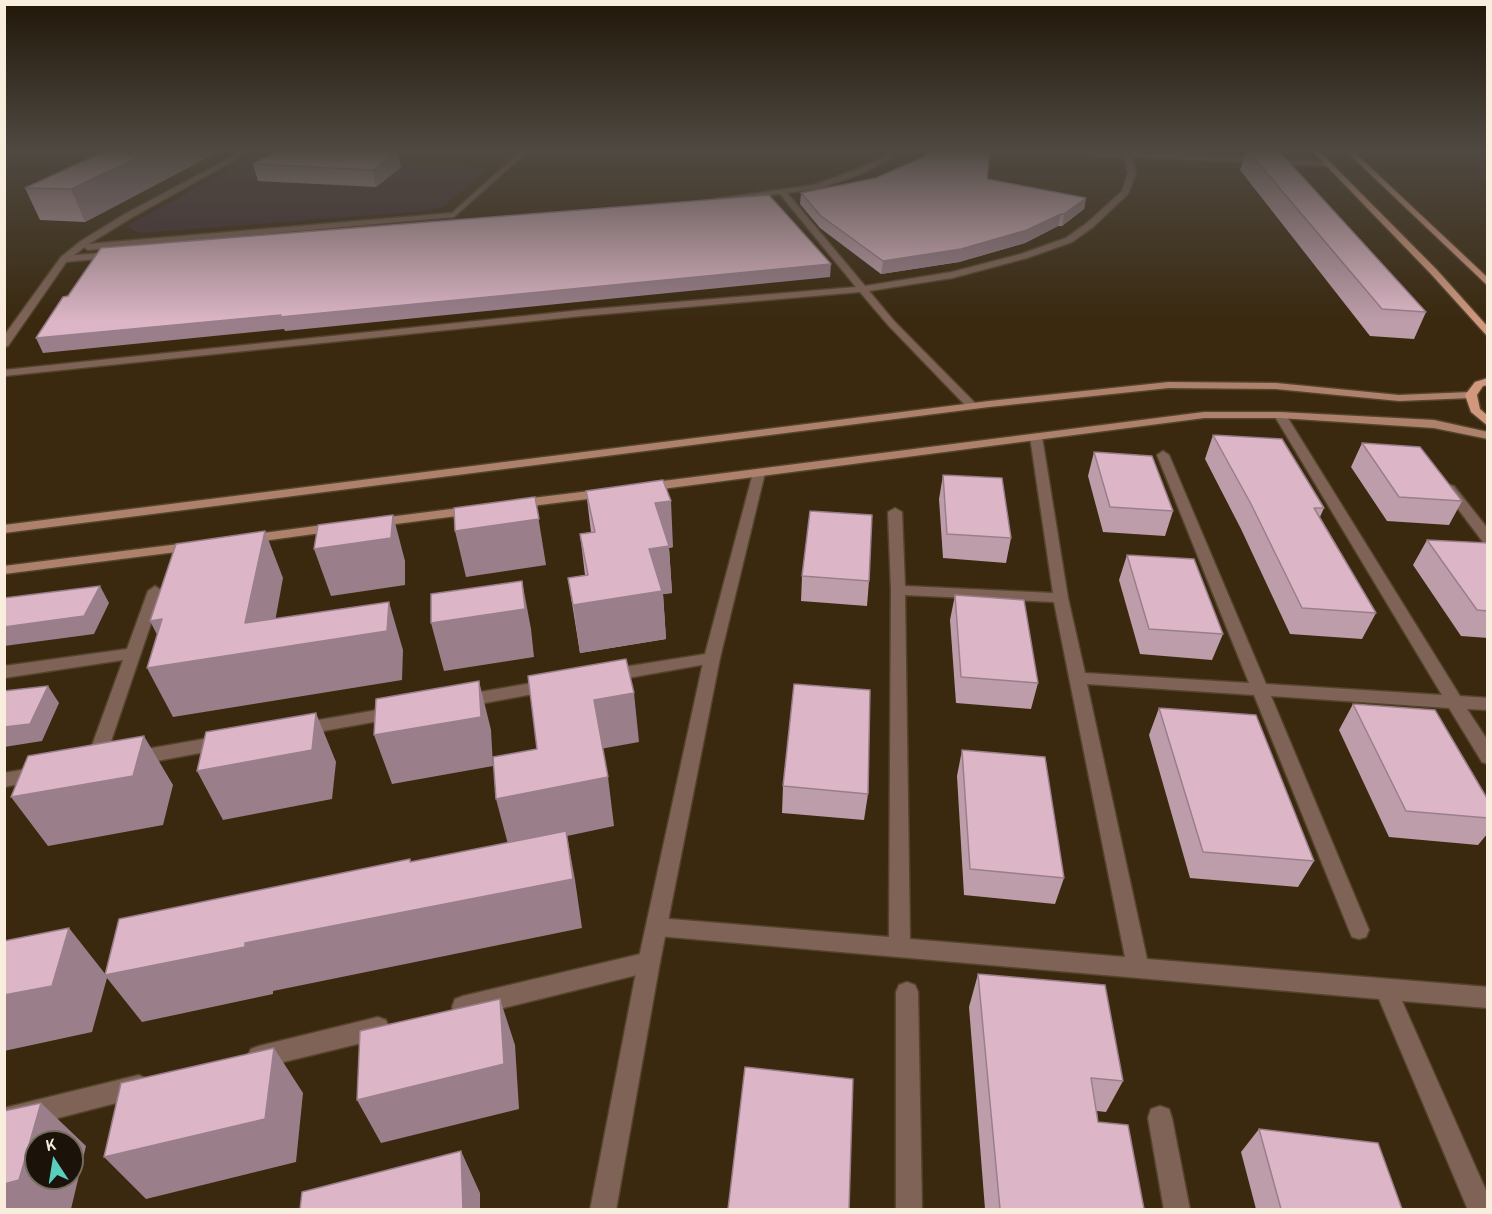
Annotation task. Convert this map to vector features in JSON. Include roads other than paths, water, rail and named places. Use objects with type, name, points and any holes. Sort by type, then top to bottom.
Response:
[{"type":"main road","points":[[1372,209],[1434,272],[1488,334]]},
{"type":"main road","points":[[1410,209],[1488,283]]},
{"type":"main road","points":[[1488,381],[1479,384],[1471,396],[1475,410],[1488,423]]},
{"type":"main road","points":[[4,528],[972,406],[1169,385],[1276,386],[1399,398],[1471,396]]},
{"type":"main road","points":[[240,540],[1204,415],[1280,415],[1434,424],[1488,436]]},
{"type":"main road","points":[[4,570],[205,544]]},
{"type":"street","points":[[4,344],[64,259],[76,249],[142,209]]},
{"type":"street","points":[[76,249],[454,215],[461,209]]},
{"type":"street","points":[[796,209],[891,323],[972,406]]},
{"type":"street","points":[[4,373],[582,313],[862,289],[952,275],[1024,256],[1069,240],[1110,209]]},
{"type":"street","points":[[64,259],[123,254]]},
{"type":"street","points":[[1280,415],[1488,757]]},
{"type":"street","points":[[1036,436],[1061,598],[1138,968]]},
{"type":"street","points":[[1163,455],[1262,690],[1359,930]]},
{"type":"street","points":[[603,1209],[649,962],[712,658],[759,473]]},
{"type":"street","points":[[1440,477],[1488,539]]},
{"type":"street","points":[[895,512],[898,590],[900,947]]},
{"type":"street","points":[[898,590],[1061,598]]},
{"type":"street","points":[[155,591],[134,652],[89,766],[234,741]]},
{"type":"street","points":[[4,672],[134,652]]},
{"type":"street","points":[[596,678],[712,658]]},
{"type":"street","points":[[1077,678],[1488,704]]},
{"type":"street","points":[[444,704],[561,684]]},
{"type":"street","points":[[281,732],[409,710]]},
{"type":"street","points":[[4,780],[49,772]]},
{"type":"street","points":[[658,927],[1488,998]]},
{"type":"street","points":[[444,1012],[649,962]]},
{"type":"street","points":[[1386,990],[1481,1209]]},
{"type":"street","points":[[907,992],[909,1209]]},
{"type":"street","points":[[236,1063],[398,1023]]},
{"type":"street","points":[[4,1120],[155,1083]]},
{"type":"street","points":[[1160,1118],[1177,1209]]}]
